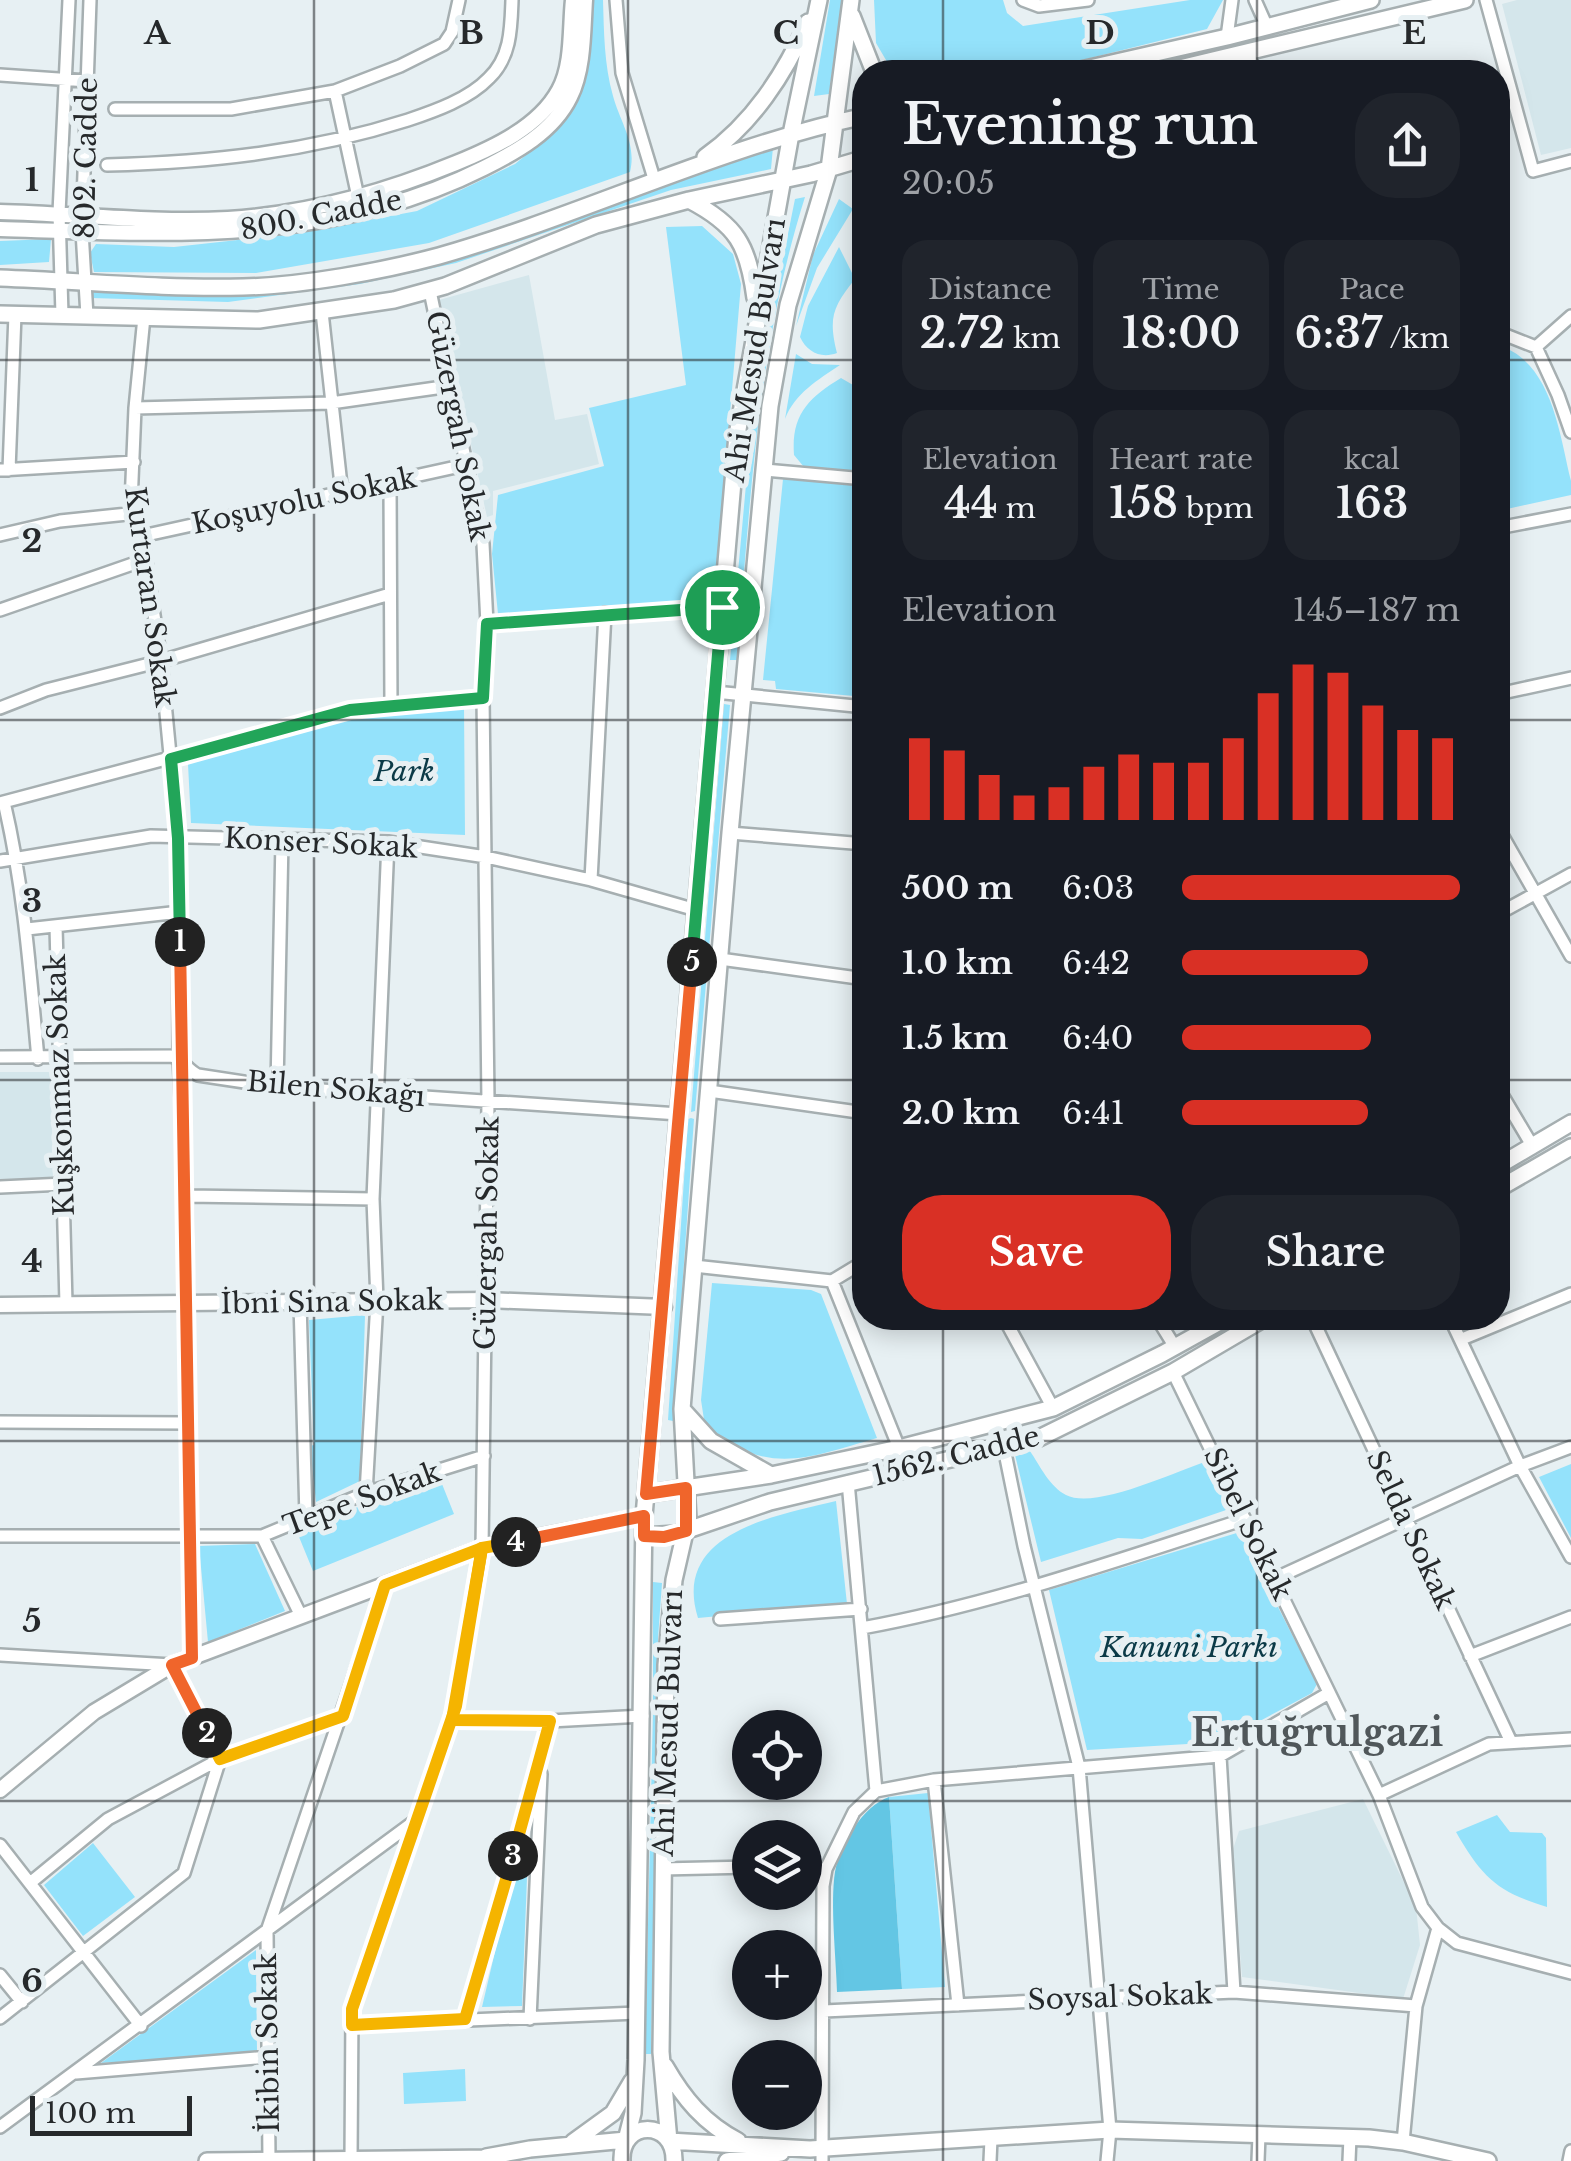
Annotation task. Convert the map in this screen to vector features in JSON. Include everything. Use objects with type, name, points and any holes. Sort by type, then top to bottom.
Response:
[{"type":"main road","points":[[692,167],[743,127],[800,39],[818,0]]},
{"type":"main road","name":"Ahi Mesud Bulvarı","points":[[622,2161],[632,2121],[636,2072],[644,1516],[737,435],[818,0]]},
{"type":"main road","points":[[1127,60],[1371,0]]},
{"type":"main road","points":[[1215,60],[1465,0]]},
{"type":"main road","points":[[851,5],[870,60]]},
{"type":"main road","name":"Ahi Mesud Bulvarı","points":[[674,2161],[661,2060],[669,1621],[686,1531],[682,1409],[708,1091],[770,406],[782,331],[829,169],[851,5]]},
{"type":"main road","points":[[0,278],[248,287],[338,276],[438,256],[791,134],[852,119]]},
{"type":"main road","points":[[8,314],[259,320],[322,312],[430,292],[596,225],[852,162]]},
{"type":"main road","points":[[689,200],[714,213],[737,235],[752,271],[758,313]]},
{"type":"main road","points":[[1510,1159],[1571,1123]]},
{"type":"main road","points":[[1510,1183],[1571,1147]]},
{"type":"main road","name":"1562. Cadde","points":[[646,1494],[771,1475],[899,1448],[1053,1408],[1205,1330]]},
{"type":"main road","name":"1562. Cadde","points":[[644,1536],[664,1537],[770,1502],[1039,1438],[1174,1372],[1245,1330]]},
{"type":"main road","points":[[682,1409],[711,1441],[771,1475]]},
{"type":"main road","points":[[661,2060],[695,2110],[709,2124],[742,2143]]},
{"type":"main road","points":[[566,2146],[613,2113],[636,2072]]},
{"type":"main road","points":[[486,2159],[626,2140],[648,2129],[669,2140],[742,2143],[818,2153]]},
{"type":"main road","points":[[727,2161],[1110,2130],[1403,2142],[1488,2161]]},
{"type":"main road","points":[[207,2161],[512,2161]]},
{"type":"street","name":"802. Cadde","points":[[62,315],[60,213],[69,0]]},
{"type":"street","name":"802. Cadde","points":[[88,316],[82,231],[90,0]]},
{"type":"street","points":[[116,109],[231,109],[335,91],[444,44],[452,32],[459,0]]},
{"type":"street","points":[[108,164],[192,162],[346,140],[441,109],[490,78],[510,45],[512,0]]},
{"type":"street","name":"800. Cadde","points":[[0,212],[226,219],[285,212],[396,188],[486,150],[534,120],[560,88],[568,56],[573,0]]},
{"type":"street","name":"800. Cadde","points":[[0,229],[225,234],[378,208],[455,182],[524,148],[571,96],[582,46],[585,0]]},
{"type":"street","points":[[616,0],[622,72],[655,182]]},
{"type":"street","points":[[1023,0],[1038,6],[1088,0]]},
{"type":"street","points":[[1228,38],[1232,0]]},
{"type":"street","points":[[1255,0],[1267,26]]},
{"type":"street","points":[[1486,0],[1502,60]]},
{"type":"street","points":[[1249,52],[1251,60]]},
{"type":"street","points":[[0,75],[88,81]]},
{"type":"street","points":[[1510,89],[1532,170],[1571,161]]},
{"type":"street","points":[[335,91],[358,197]]},
{"type":"street","name":"Güzergah Sokak","points":[[351,2160],[352,2009],[452,1720],[482,1548],[487,1300],[483,698],[487,624],[483,544],[430,292]]},
{"type":"street","points":[[322,312],[342,494]]},
{"type":"street","points":[[8,314],[4,470],[134,462]]},
{"type":"street","points":[[1536,347],[1571,316]]},
{"type":"street","name":"Kurtaran Sokak","points":[[144,317],[131,504],[137,512],[142,536],[160,661],[178,838],[192,1658]]},
{"type":"street","points":[[1510,337],[1536,347],[1571,432]]},
{"type":"street","points":[[135,408],[330,403],[450,386]]},
{"type":"street","name":"Koşuyolu Sokak","points":[[142,536],[465,464]]},
{"type":"street","points":[[765,470],[852,478]]},
{"type":"street","points":[[390,483],[391,706]]},
{"type":"street","points":[[0,535],[60,521],[137,512]]},
{"type":"street","points":[[1510,526],[1571,514]]},
{"type":"street","points":[[0,610],[144,560]]},
{"type":"street","points":[[0,708],[46,690],[390,594]]},
{"type":"street","points":[[487,624],[722,607]]},
{"type":"street","points":[[591,880],[605,613]]},
{"type":"street","points":[[1510,691],[1571,678]]},
{"type":"street","points":[[716,692],[852,707]]},
{"type":"street","points":[[38,1059],[17,857],[2,802],[350,710],[483,698]]},
{"type":"street","points":[[730,833],[852,843]]},
{"type":"street","name":"Konser Sokak","points":[[0,860],[151,836],[388,842],[486,857],[591,880],[696,910]]},
{"type":"street","points":[[277,1086],[282,840]]},
{"type":"street","points":[[366,1493],[376,1301],[373,1199],[388,842]]},
{"type":"street","points":[[1510,851],[1571,956]]},
{"type":"street","points":[[1510,907],[1571,874]]},
{"type":"street","points":[[26,929],[180,912]]},
{"type":"street","name":"Kuşkonmaz Sokak","points":[[56,926],[66,1304]]},
{"type":"street","points":[[720,960],[852,977]]},
{"type":"street","name":"Bilen Sokağı","points":[[0,1057],[179,1058],[188,1071],[198,1075],[277,1086],[679,1114]]},
{"type":"street","points":[[708,1091],[852,1110]]},
{"type":"street","points":[[1510,1108],[1533,1147]]},
{"type":"street","points":[[0,1187],[64,1184]]},
{"type":"street","points":[[186,1196],[373,1199]]},
{"type":"street","points":[[694,1266],[832,1281],[852,1269]]},
{"type":"street","points":[[832,1281],[899,1448]]},
{"type":"street","points":[[1510,1320],[1571,1294]]},
{"type":"street","name":"İbni Sina Sokak","points":[[0,1305],[487,1300],[664,1308]]},
{"type":"street","points":[[300,1302],[306,1518]]},
{"type":"street","points":[[1011,1330],[1053,1408]]},
{"type":"street","points":[[1164,1330],[1175,1347]]},
{"type":"street","name":"Selda Sokak","points":[[1318,1330],[1511,1742]]},
{"type":"street","points":[[1457,1330],[1520,1466],[1571,1557]]},
{"type":"street","points":[[1462,1340],[1486,1330]]},
{"type":"street","name":"Sibel Sokak","points":[[1174,1372],[1379,1795],[1422,1906],[1438,1928]]},
{"type":"street","points":[[0,1422],[188,1423]]},
{"type":"street","points":[[1274,1578],[1520,1466],[1571,1447]]},
{"type":"street","points":[[1004,1448],[1079,1767],[1110,2130],[1107,2161]]},
{"type":"street","name":"Tepe Sokak","points":[[0,1536],[262,1536],[366,1493],[484,1456]]},
{"type":"street","points":[[848,1482],[876,1791]]},
{"type":"street","points":[[0,1790],[94,1712],[172,1665],[482,1548],[644,1516]]},
{"type":"street","points":[[862,1628],[939,1614],[1036,1587],[1245,1519]]},
{"type":"street","points":[[262,1536],[301,1616]]},
{"type":"street","name":"İkibin Sokak","points":[[270,2160],[267,1930],[385,1585]]},
{"type":"street","points":[[720,1619],[860,1609]]},
{"type":"street","points":[[1470,1656],[1571,1617]]},
{"type":"street","points":[[0,1655],[172,1665]]},
{"type":"street","points":[[0,2018],[184,1873],[220,1759],[172,1665]]},
{"type":"street","points":[[818,2153],[824,2011],[823,1886],[826,1869],[854,1812],[876,1791],[934,1780],[1220,1756],[1330,1693]]},
{"type":"street","points":[[30,1884],[108,1820],[220,1759],[343,1716]]},
{"type":"street","points":[[452,1720],[550,1721],[642,1716]]},
{"type":"street","points":[[465,2019],[550,1721]]},
{"type":"street","points":[[1379,1795],[1489,1744],[1571,1739]]},
{"type":"street","points":[[530,2019],[542,1754]]},
{"type":"street","points":[[1220,1756],[1234,1992]]},
{"type":"street","points":[[934,1780],[958,2004]]},
{"type":"street","points":[[0,2127],[417,1819]]},
{"type":"street","points":[[0,1845],[141,2026]]},
{"type":"street","points":[[662,1870],[732,1868]]},
{"type":"street","points":[[1403,2142],[1416,2006],[1438,1928],[1456,1943],[1571,1973]]},
{"type":"street","points":[[0,1975],[22,2002]]},
{"type":"street","name":"Soysal Sokak","points":[[824,2011],[1234,1992],[1416,2006]]},
{"type":"street","points":[[352,2025],[637,2013]]},
{"type":"street","points":[[72,2073],[268,2058]]},
{"type":"street","points":[[1258,2161],[1259,2135]]},
{"type":"street","points":[[1349,2161],[1350,2138]]},
{"type":"street","points":[[990,2161],[991,2139]]},
{"type":"street","points":[[1569,2161],[1571,2151]]},
{"type":"shaded area","points":[[1517,0],[1571,0],[1571,148],[1541,155],[1502,4]]},
{"type":"shaded area","points":[[529,275],[555,420],[587,414],[599,464],[493,491],[493,515],[487,517],[439,300]]},
{"type":"shaded area","points":[[0,1072],[51,1072],[53,1179],[0,1180]]},
{"type":"shaded area","points":[[889,1797],[902,1989],[837,1992],[835,1872],[847,1838],[862,1817]]},
{"type":"shaded area","points":[[1363,1799],[1416,1907],[1420,1945],[1403,1999],[1242,1977],[1232,1852],[1239,1831]]},
{"type":"green space","points":[[589,0],[603,0],[608,72],[630,143],[630,172],[429,243],[256,273],[94,272],[90,253],[96,244],[174,247],[300,233],[417,211],[515,164],[559,128],[582,86],[590,43]]},
{"type":"green space","points":[[830,0],[842,0],[829,94],[814,96]]},
{"type":"green space","points":[[874,0],[1003,0],[1007,13],[1023,26],[1190,0],[1223,0],[1207,29],[1082,60],[886,60],[876,43]]},
{"type":"green space","points":[[773,147],[771,169],[671,190],[456,263],[360,284],[228,302],[91,298],[91,291],[227,297],[303,289],[594,208]]},
{"type":"green space","points":[[805,197],[776,311],[766,369],[737,660],[730,660],[753,408],[795,199]]},
{"type":"green space","points":[[839,199],[852,211],[817,268],[796,326],[813,255]]},
{"type":"green space","points":[[702,226],[733,254],[741,284],[714,601],[498,614],[492,554],[498,495],[604,466],[589,408],[686,385],[666,227]]},
{"type":"green space","points":[[51,239],[49,262],[0,265],[0,241]]},
{"type":"green space","points":[[839,247],[852,273],[852,283],[834,313],[837,353],[820,355],[803,342],[800,337],[808,306]]},
{"type":"green space","points":[[1510,351],[1530,367],[1550,401],[1571,481],[1571,495],[1510,508]]},
{"type":"green space","points":[[796,354],[812,364],[840,365],[801,394],[785,419]]},
{"type":"green space","points":[[841,378],[852,384],[852,471],[804,467],[794,455],[799,418],[819,393]]},
{"type":"green space","points":[[783,479],[852,483],[852,696],[776,689],[775,681],[763,680]]},
{"type":"green space","points":[[724,704],[730,705],[695,1111],[691,1112]]},
{"type":"green space","name":"Park","points":[[464,705],[465,835],[191,823],[188,764],[361,715]]},
{"type":"green space","points":[[691,1118],[694,1119],[673,1421],[668,1420]]},
{"type":"green space","points":[[712,1283],[821,1294],[877,1438],[788,1459],[749,1452],[705,1426],[701,1400]]},
{"type":"green space","points":[[365,1315],[360,1481],[316,1502],[310,1446],[314,1445],[309,1320]]},
{"type":"green space","points":[[1030,1451],[1055,1487],[1079,1498],[1115,1494],[1205,1462],[1229,1509],[1142,1539],[1118,1538],[1041,1562],[1015,1455]]},
{"type":"green space","points":[[1571,1464],[1571,1538],[1539,1477]]},
{"type":"green space","points":[[438,1474],[454,1514],[313,1571],[297,1532]]},
{"type":"green space","points":[[836,1501],[847,1604],[698,1618],[694,1589],[700,1566],[714,1547],[759,1522]]},
{"type":"green space","name":"Kanuni Parkı","points":[[1240,1532],[1317,1684],[1312,1693],[1221,1742],[1087,1750],[1049,1590]]},
{"type":"green space","points":[[255,1544],[285,1611],[208,1642],[199,1546]]},
{"type":"green space","points":[[653,1582],[662,1583],[651,2054],[645,2054],[653,1711]]},
{"type":"green space","points":[[928,1793],[945,1987],[902,1989],[889,1797]]},
{"type":"green space","points":[[1497,1815],[1510,1832],[1542,1833],[1546,1838],[1547,1907],[1492,1881],[1456,1832]]},
{"type":"green space","points":[[529,1826],[522,2006],[482,2007],[524,1828]]},
{"type":"green space","points":[[93,1843],[135,1897],[83,1936],[44,1885]]},
{"type":"green space","points":[[256,1950],[257,2053],[101,2063]]},
{"type":"green space","points":[[465,2069],[466,2101],[404,2104],[403,2073]]},
{"type":"district","name":"Ertuğrulgazi","points":[[1317,1732]]},
{"type":"route","points":[[722,607],[487,624],[483,698],[350,710],[171,759],[180,912],[179,1058],[186,1196],[192,1658],[172,1665],[220,1759],[343,1716],[385,1585],[482,1548],[456,1706],[452,1720],[550,1721],[465,2019],[352,2025],[352,2009],[456,1706],[470,1627],[482,1548],[644,1516],[644,1536],[664,1537],[686,1531],[686,1488],[646,1494],[722,607]]}]
